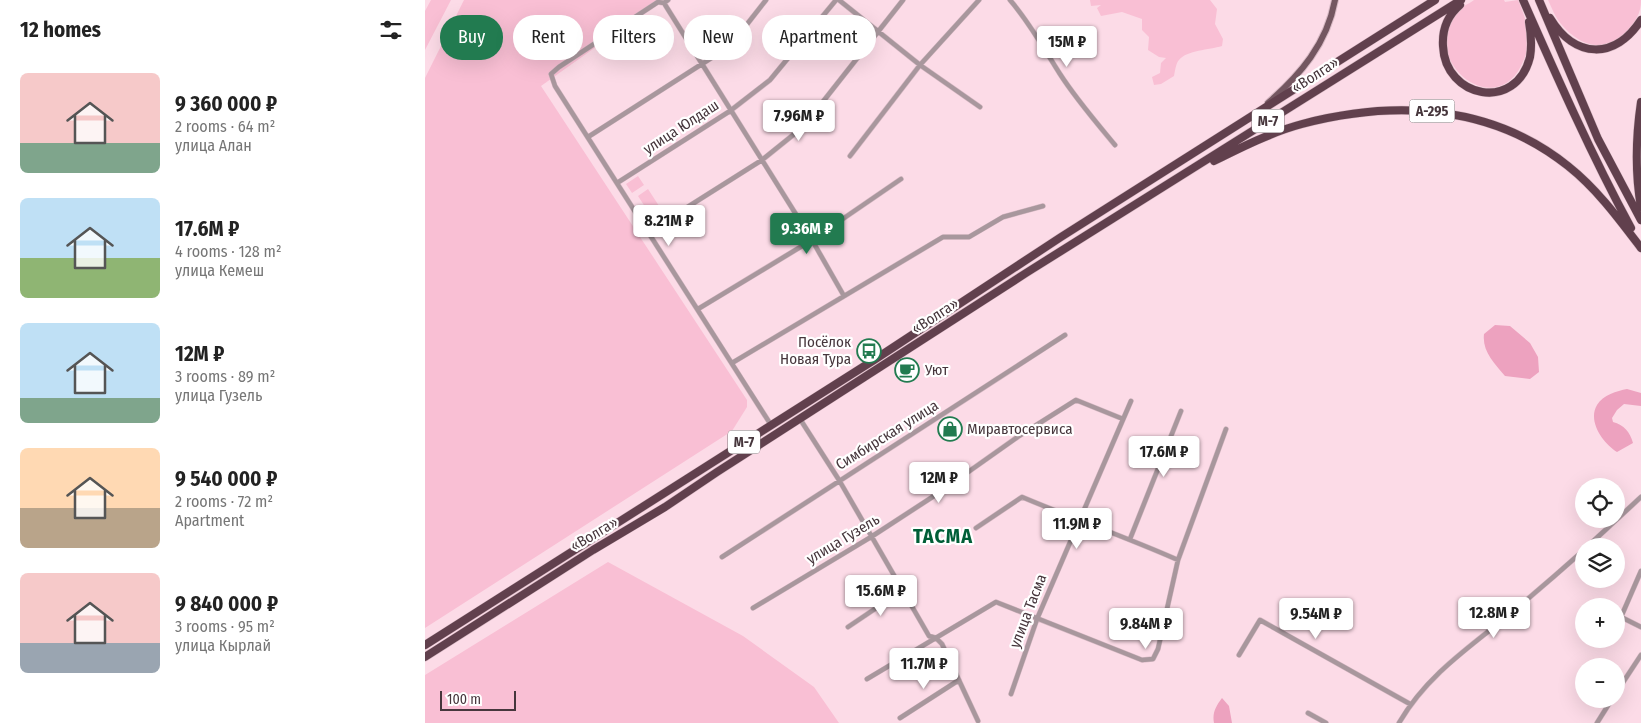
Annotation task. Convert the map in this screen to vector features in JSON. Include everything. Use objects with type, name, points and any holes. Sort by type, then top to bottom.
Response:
[{"type":"highway","name":"«Волга»","points":[[425,645],[977,293],[1061,237],[1435,0]]},
{"type":"highway","name":"«Волга»","points":[[425,657],[593,550],[665,507],[1027,273],[1463,0]]},
{"type":"highway","points":[[1463,0],[1447,20],[1442,40],[1443,54],[1448,68],[1456,79],[1470,88],[1481,92],[1494,93],[1505,89],[1513,84],[1523,72],[1530,56],[1531,44],[1528,12]]},
{"type":"highway","name":"А-295","points":[[1523,0],[1567,101],[1607,184],[1641,247]]},
{"type":"highway","points":[[1539,0],[1555,26],[1565,36],[1587,48],[1603,49],[1612,47],[1621,42],[1634,30],[1641,20]]},
{"type":"highway","points":[[1539,0],[1598,139],[1641,220]]},
{"type":"highway","points":[[1641,102],[1637,146],[1637,175],[1641,207]]},
{"type":"highway","name":"А-295","points":[[1185,174],[1270,136],[1300,125],[1365,112],[1411,110],[1459,115],[1481,120],[1503,129],[1551,153],[1589,184],[1641,247]]},
{"type":"main road","points":[[1251,118],[1281,92],[1311,58],[1327,27],[1335,0]]},
{"type":"street","points":[[588,137],[730,46],[766,0]]},
{"type":"street","points":[[837,0],[921,65],[980,107]]},
{"type":"street","name":"улица Юлдаш","points":[[617,183],[730,111],[770,80],[837,0]]},
{"type":"street","points":[[648,232],[762,160],[803,126],[903,0]]},
{"type":"street","points":[[850,156],[921,65],[979,0]]},
{"type":"street","points":[[1010,0],[1023,15],[1061,76],[1115,144]]},
{"type":"street","points":[[771,425],[555,86],[551,74],[657,1],[666,2],[701,65],[812,240],[844,296]]},
{"type":"street","points":[[697,309],[812,240],[901,179]]},
{"type":"street","points":[[732,363],[943,237],[969,237],[1003,217],[1043,206]]},
{"type":"street","name":"Симбирская улица","points":[[722,557],[1065,335]]},
{"type":"street","name":"улица Гузель","points":[[753,608],[871,537],[937,494],[1019,436],[1076,400],[1123,419]]},
{"type":"street","name":"улица Тасма","points":[[1011,694],[1037,619],[1131,401]]},
{"type":"street","points":[[1130,539],[1181,411]]},
{"type":"street","points":[[800,419],[839,480],[929,636],[936,638],[943,644],[978,721]]},
{"type":"street","points":[[867,679],[996,602],[1142,660],[1153,659],[1158,649],[1178,560],[1226,429]]},
{"type":"street","points":[[976,528],[1022,497],[1178,560]]},
{"type":"street","points":[[1597,538],[1641,497]]},
{"type":"street","points":[[1399,723],[1410,704],[1442,669],[1575,558]]},
{"type":"street","points":[[1641,571],[1621,616],[1641,627]]},
{"type":"street","points":[[848,627],[903,590]]},
{"type":"street","points":[[1239,655],[1259,620],[1410,704]]},
{"type":"street","points":[[1625,679],[1641,655]]},
{"type":"street","points":[[900,718],[959,680]]},
{"type":"street","points":[[1597,723],[1607,708]]},
{"type":"street","points":[[1308,713],[1327,723]]},
{"type":"shaded area","points":[[431,0],[451,0],[443,15],[440,15],[440,21],[425,50],[425,11]]},
{"type":"shaded area","points":[[464,0],[662,0],[641,15],[593,15],[593,49],[583,56],[583,15],[513,15],[513,60],[578,60],[541,86],[747,400],[747,407],[732,431],[425,628],[425,78],[440,48],[440,60],[503,60],[503,15],[456,15]]},
{"type":"shaded area","points":[[1090,0],[1210,0],[1217,9],[1215,24],[1223,39],[1222,46],[1187,54],[1177,63],[1174,76],[1161,84],[1154,85],[1152,77],[1160,73],[1161,63],[1166,58],[1159,57],[1148,50],[1149,37],[1142,30],[1142,19],[1122,12],[1101,16],[1097,8],[1101,5],[1091,6]]},
{"type":"shaded area","points":[[1474,0],[1504,0],[1505,2],[1518,0],[1527,25],[1527,48],[1521,66],[1509,81],[1494,88],[1478,86],[1464,78],[1453,65],[1447,49],[1447,31],[1456,13]]},
{"type":"shaded area","points":[[1548,0],[1641,0],[1637,17],[1627,31],[1610,43],[1593,45],[1576,38],[1568,32],[1557,18]]},
{"type":"shaded area","points":[[638,176],[644,185],[632,193],[626,184]]},
{"type":"shaded area","points":[[648,189],[661,209],[651,216],[638,196]]},
{"type":"shaded area","points":[[1495,325],[1510,326],[1530,343],[1538,357],[1539,372],[1530,379],[1505,376],[1485,346],[1484,334]]},
{"type":"shaded area","points":[[1627,389],[1641,393],[1641,406],[1624,404],[1612,418],[1613,422],[1626,430],[1633,443],[1617,452],[1607,444],[1598,432],[1594,412],[1597,405],[1606,396]]},
{"type":"shaded area","points":[[608,562],[743,636],[814,687],[839,723],[425,723],[425,675]]},
{"type":"shaded area","points":[[1222,698],[1229,706],[1232,723],[1214,723],[1215,710]]},
{"type":"place","name":"Посёлок Новая Тура","points":[[869,351]]},
{"type":"place","name":"Уют","points":[[907,370]]},
{"type":"place","name":"Миравтосервиса","points":[[950,429]]},
{"type":"district","name":"ТАСМА","points":[[943,536]]}]
